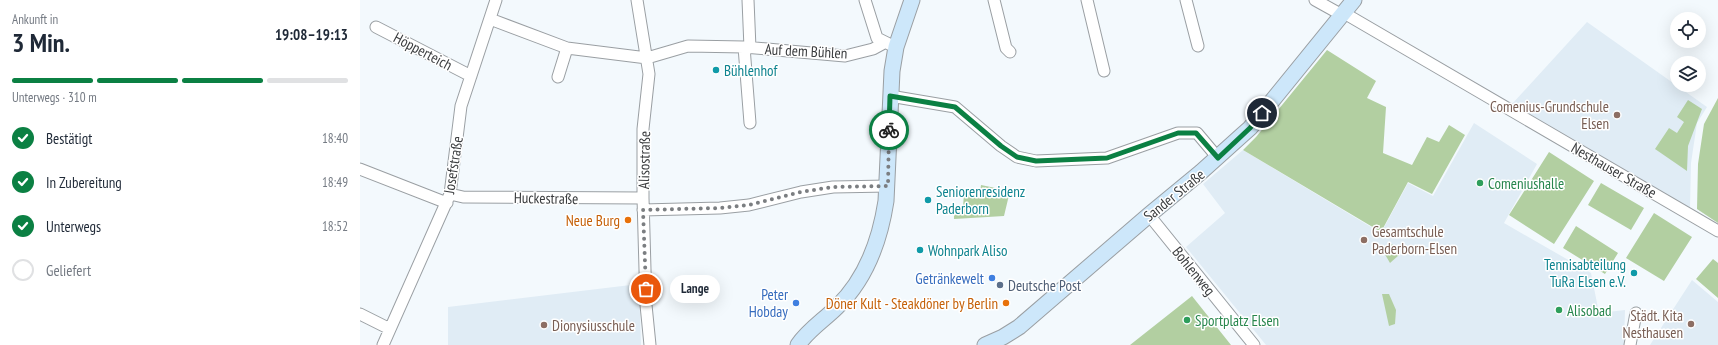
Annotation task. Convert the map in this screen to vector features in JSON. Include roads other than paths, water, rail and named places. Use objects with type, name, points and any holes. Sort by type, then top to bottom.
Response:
[{"type":"street","name":"Josefstraße","points":[[383,345],[448,199],[461,106],[496,0]]},
{"type":"street","name":"Alisostraße","points":[[637,0],[649,74],[643,130],[643,210],[646,305],[650,345]]},
{"type":"street","name":"Auf dem Bühlen","points":[[748,0],[747,47],[750,123]]},
{"type":"street","points":[[865,0],[877,38],[890,45]]},
{"type":"street","points":[[798,345],[806,334],[838,306],[860,279],[873,254],[885,212],[888,186],[892,71],[890,45],[912,0]]},
{"type":"street","points":[[994,0],[1006,48],[1010,52]]},
{"type":"street","points":[[1087,0],[1104,71]]},
{"type":"street","points":[[1186,0],[1198,46]]},
{"type":"street","name":"Nesthauser Straße","points":[[1315,0],[1343,14],[1523,119],[1633,180],[1718,231]]},
{"type":"street","name":"Sander Straße","points":[[985,345],[1003,337],[1019,327],[1149,215],[1218,158],[1250,128],[1354,0]]},
{"type":"street","name":"Auf dem Bühlen","points":[[490,19],[566,48],[647,58],[688,46],[747,47],[845,56],[890,45]]},
{"type":"street","name":"Höpperteich","points":[[376,27],[471,76]]},
{"type":"street","points":[[558,77],[566,48]]},
{"type":"street","points":[[890,96],[955,107],[1001,146],[1017,157],[1036,161],[1107,158],[1178,133],[1196,133],[1218,158]]},
{"type":"street","name":"Huckestraße","points":[[360,169],[448,199],[463,197],[643,198]]},
{"type":"street","points":[[643,210],[720,208],[749,205],[801,192],[833,187],[888,186]]},
{"type":"street","name":"Bohlenweg","points":[[1149,215],[1254,345]]},
{"type":"street","points":[[1630,345],[1636,313]]},
{"type":"street","points":[[360,314],[390,329]]},
{"type":"place","name":"Bühlenhof","points":[[716,70]]},
{"type":"place","name":"Comenius-Grundschule Elsen","points":[[1617,115]]},
{"type":"place","name":"Comeniushalle","points":[[1480,183]]},
{"type":"place","name":"Seniorenresidenz Paderborn","points":[[928,200]]},
{"type":"place","name":"Neue Burg","points":[[628,220]]},
{"type":"place","name":"Gesamtschule Paderborn-Elsen","points":[[1364,240]]},
{"type":"place","name":"Wohnpark Aliso","points":[[920,250]]},
{"type":"place","name":"Tennisabteilung TuRa Elsen e.V.","points":[[1634,273]]},
{"type":"place","name":"Getränkewelt","points":[[992,278]]},
{"type":"place","name":"Deutsche Post","points":[[1000,285]]},
{"type":"place","name":"Lange","points":[[646,289]]},
{"type":"place","name":"Peter Hobday","points":[[796,303]]},
{"type":"place","name":"Döner Kult - Steakdöner by Berlin","points":[[1006,303]]},
{"type":"place","name":"Alisobad","points":[[1559,310]]},
{"type":"place","name":"Sportplatz Elsen","points":[[1187,320]]},
{"type":"place","name":"Städt. Kita Nesthausen","points":[[1691,324]]},
{"type":"place","name":"Dionysiusschule","points":[[544,325]]}]
